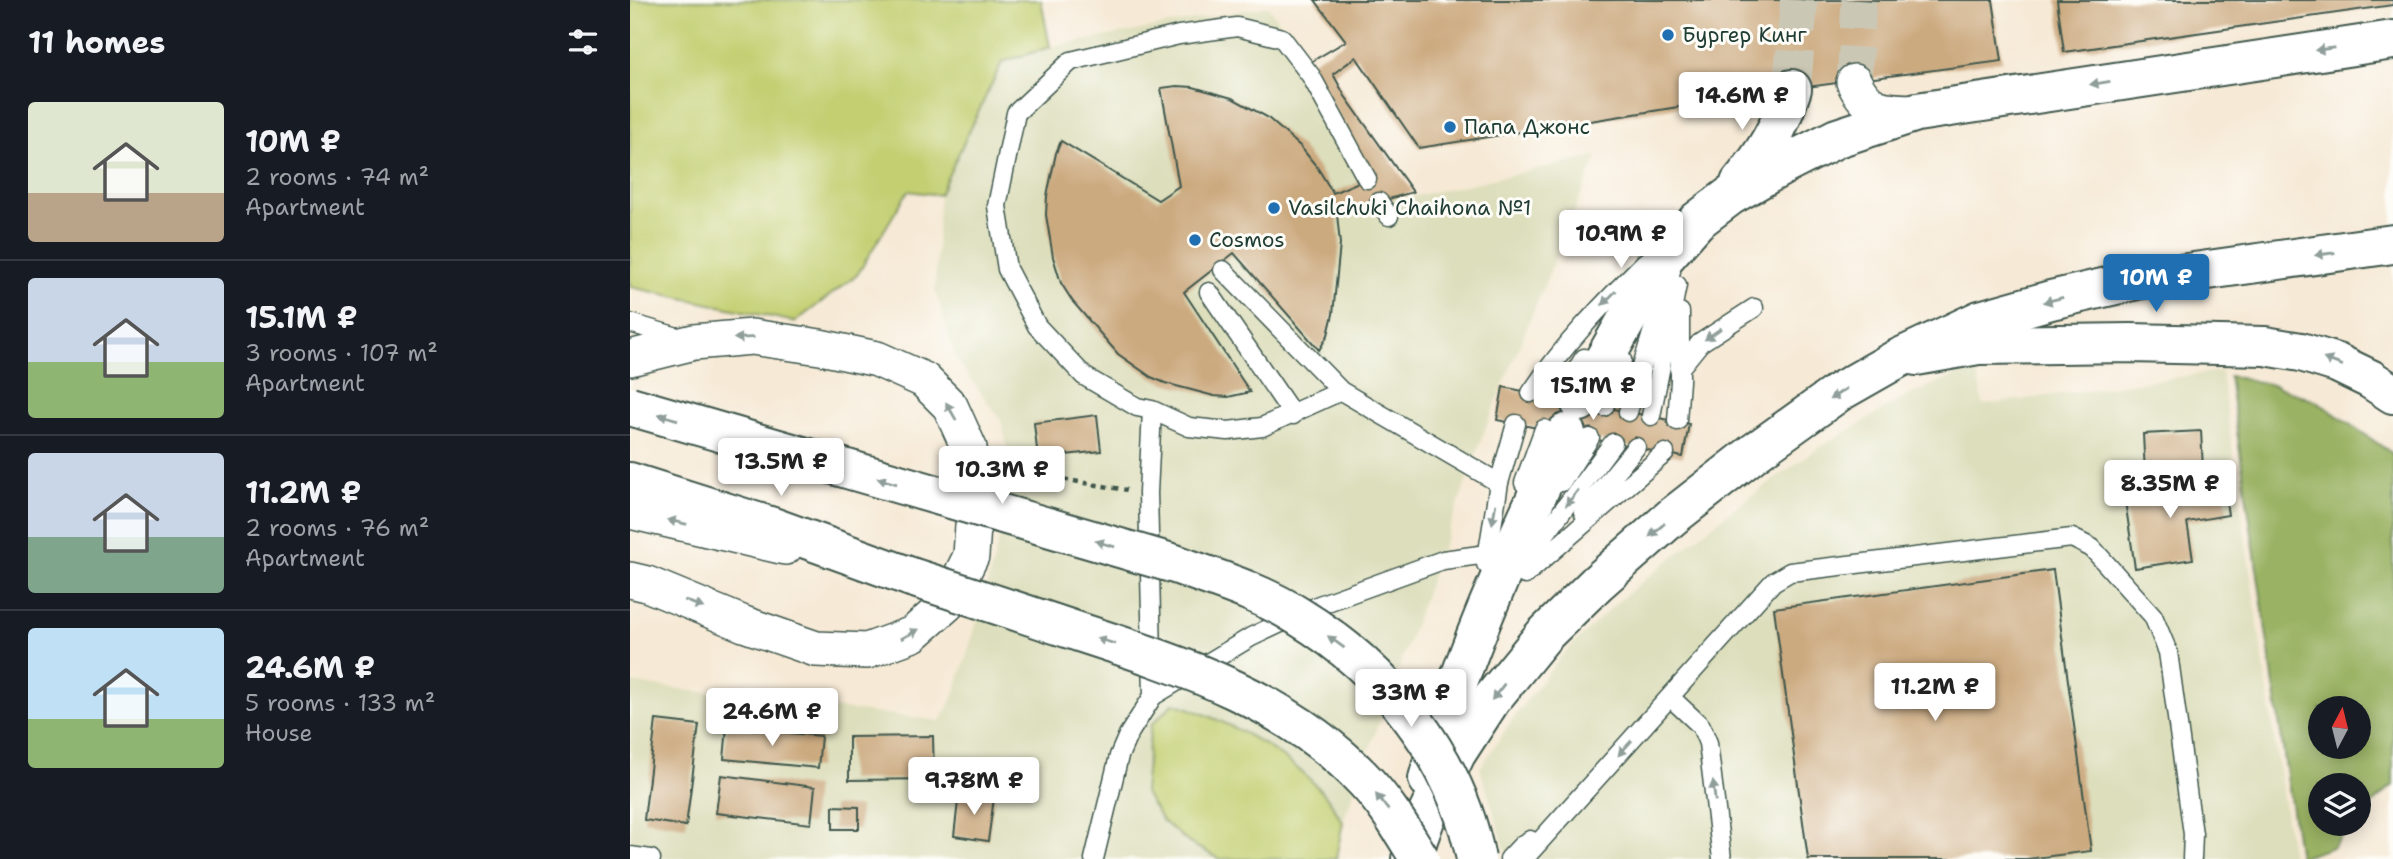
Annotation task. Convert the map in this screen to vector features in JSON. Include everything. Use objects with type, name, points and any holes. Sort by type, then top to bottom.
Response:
[{"type":"street","points":[[1409,859],[1451,699],[1492,585],[1574,418],[1697,221],[1730,196],[1837,138],[1917,112],[2393,40]]},
{"type":"street","points":[[1854,82],[1860,96],[1872,107],[1917,112]]},
{"type":"street","points":[[1730,196],[1763,156],[1781,125],[1793,89]]},
{"type":"street","points":[[1409,859],[1456,754],[1491,700],[1544,635],[1597,583],[1672,517],[1755,452],[1839,393],[1897,359],[1980,320],[2051,300],[2137,280],[2393,244]]},
{"type":"street","points":[[630,358],[694,342],[752,337],[877,359],[924,380],[950,406],[969,448],[975,495],[971,556],[947,604],[914,634],[867,651],[816,649],[744,624],[647,584],[630,580]]},
{"type":"street","points":[[1897,359],[1978,345],[2130,343],[2265,346],[2301,352],[2337,363],[2393,394]]},
{"type":"street","points":[[630,406],[1175,564],[1240,587],[1296,614],[1340,644],[1383,682],[1413,720],[1439,760],[1460,808],[1476,859]]},
{"type":"street","points":[[630,482],[773,527],[911,577],[1187,669],[1250,696],[1295,722],[1332,750],[1366,782],[1394,817],[1420,859]]},
{"type":"street","points":[[630,511],[911,577]]},
{"type":"lane","points":[[1341,391],[1262,428],[1228,431],[1189,427],[1152,410],[1138,407],[1084,376],[1037,326],[1007,269],[997,206],[1016,113],[1071,61],[1179,35],[1237,27],[1282,38],[1311,76],[1367,179]]},
{"type":"lane","points":[[1531,393],[1581,326],[1648,259],[1697,221]]},
{"type":"lane","points":[[1628,412],[1671,271],[1697,221]]},
{"type":"lane","points":[[1669,269],[1679,369],[1677,421]]},
{"type":"lane","points":[[1651,416],[1669,269]]},
{"type":"lane","points":[[1223,270],[1341,391],[1499,483]]},
{"type":"lane","points":[[1209,292],[1293,415]]},
{"type":"lane","points":[[1679,369],[1700,342],[1754,308]]},
{"type":"lane","points":[[630,323],[694,342]]},
{"type":"lane","points":[[1152,410],[1148,493],[1153,696]]},
{"type":"lane","points":[[1492,585],[1499,483],[1516,424]]},
{"type":"lane","points":[[1492,585],[1613,443]]},
{"type":"lane","points":[[1550,553],[1636,447]]},
{"type":"lane","points":[[1492,585],[1550,553],[1665,453]]},
{"type":"lane","points":[[1524,859],[1773,582],[1790,572],[2072,538],[2092,548],[2153,616],[2168,652],[2193,834],[2192,859]]},
{"type":"lane","points":[[1094,859],[1119,756],[1128,735],[1153,696],[1251,637],[1319,605],[1443,560],[1492,585]]},
{"type":"lane","points":[[1670,697],[1701,726],[1708,743],[1723,859]]},
{"type":"lane","points":[[1509,859],[1523,845],[1552,828]]},
{"type":"lane","points":[[630,856],[651,859]]},
{"type":"shaded area","points":[[1268,6],[1402,199],[1597,156],[1485,430],[1343,822],[1336,859],[630,859],[630,683],[941,721],[953,698],[1015,481],[1001,420],[956,359],[935,290],[939,195],[1002,62],[1050,47]]},
{"type":"shaded area","points":[[1976,366],[1983,405],[2221,371],[2292,859],[1508,859],[1480,768],[1516,714],[1563,654],[1616,603],[1733,509],[1817,449],[1905,397]]},
{"type":"green space","points":[[630,0],[1041,0],[1050,47],[1002,62],[939,195],[908,191],[857,275],[795,322],[630,287]]},
{"type":"green space","points":[[2229,376],[2273,385],[2316,401],[2393,454],[2393,785],[2371,805],[2371,773],[2308,773],[2308,836],[2341,836],[2333,847],[2299,858]]},
{"type":"green space","points":[[1174,703],[1216,719],[1256,739],[1309,779],[1328,798],[1343,822],[1336,859],[1220,859],[1189,843],[1162,820],[1144,792],[1151,725]]},
{"type":"building","points":[[1315,0],[1993,0],[2002,61],[1792,89],[1419,148],[1356,57],[1333,74],[1345,96],[1413,192],[1337,214],[1340,244],[1333,314],[1328,335],[1319,350],[1234,253],[1184,292],[1250,392],[1228,397],[1214,396],[1165,383],[1151,377],[1118,354],[1073,302],[1061,283],[1053,257],[1046,215],[1056,153],[1061,141],[1158,200],[1179,186],[1161,88],[1193,87],[1232,98],[1267,117],[1300,146],[1333,193],[1373,176],[1309,63],[1346,41]]},
{"type":"building","points":[[2057,0],[2393,0],[2393,5],[2064,52]]},
{"type":"building","points":[[1503,387],[1689,424],[1683,457],[1497,420]]},
{"type":"building","points":[[1097,415],[1101,451],[1038,458],[1034,423]]},
{"type":"building","points":[[2201,431],[2203,469],[2145,473],[2143,434]]},
{"type":"building","points":[[2223,479],[2228,515],[2187,522],[2193,559],[2135,568],[2124,494]]},
{"type":"building","points":[[2053,570],[2091,851],[2027,859],[1808,859],[1774,608]]},
{"type":"building","points":[[656,720],[699,725],[686,826],[644,820]]},
{"type":"building","points":[[727,727],[821,736],[818,768],[724,759]]},
{"type":"building","points":[[933,736],[934,779],[849,780],[849,737]]},
{"type":"building","points":[[721,775],[815,787],[811,824],[716,813]]},
{"type":"building","points":[[959,793],[994,798],[988,841],[954,836]]},
{"type":"building","points":[[833,806],[859,807],[859,829],[833,829]]},
{"type":"tunnel","points":[[1792,89],[1799,0]]},
{"type":"tunnel","points":[[1854,82],[1859,0]]},
{"type":"place","name":"Бургер Кинг","points":[[1668,35]]},
{"type":"place","name":"Папа Джонс","points":[[1450,127]]},
{"type":"place","name":"Vasilchuki Chaihona №1","points":[[1274,208]]},
{"type":"place","name":"Cosmos","points":[[1195,240]]}]
